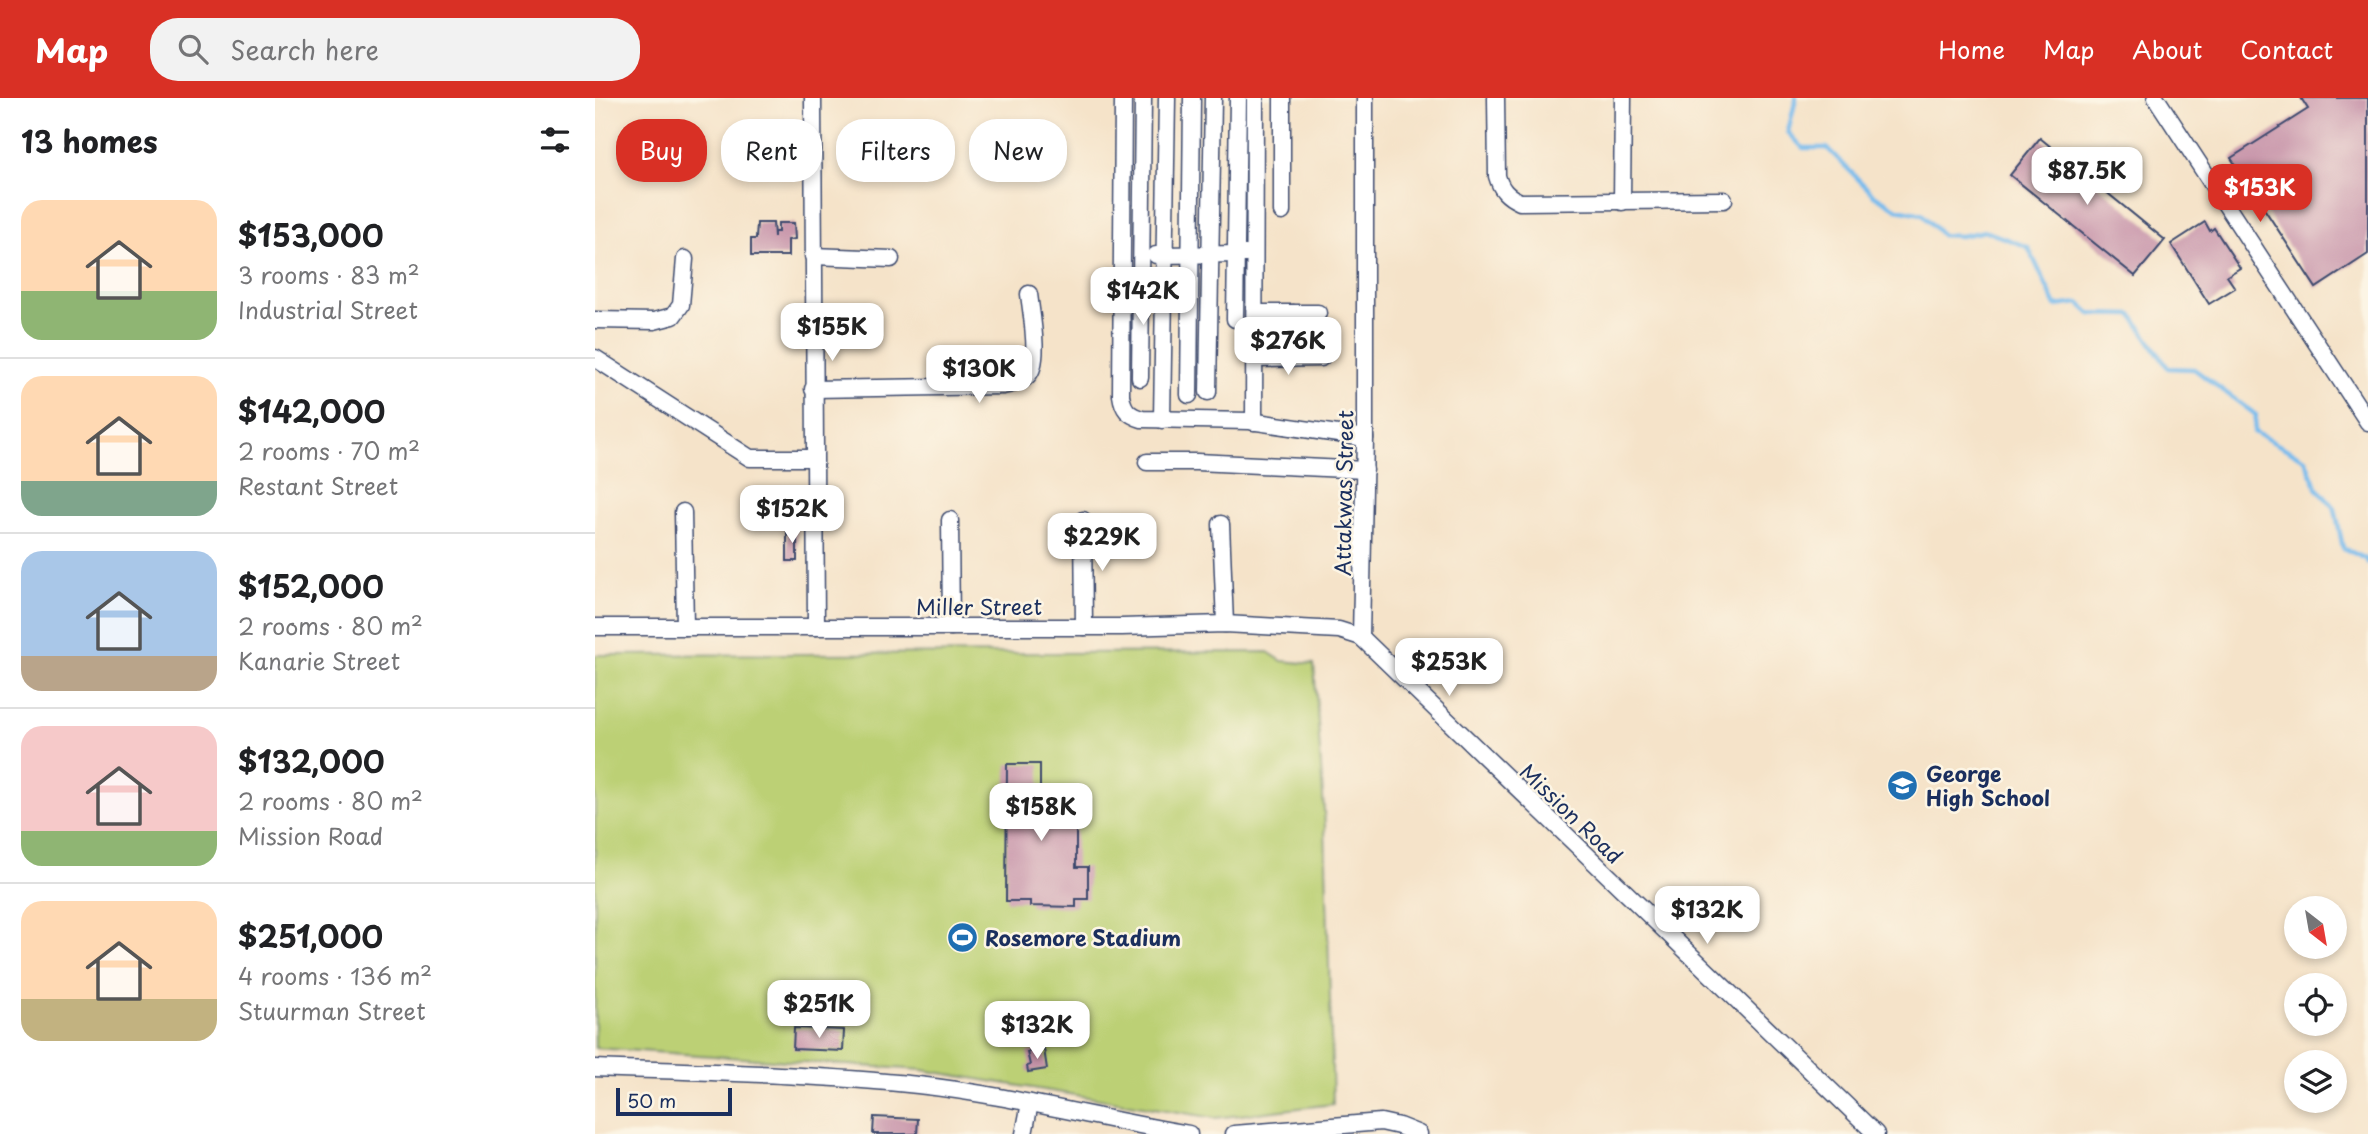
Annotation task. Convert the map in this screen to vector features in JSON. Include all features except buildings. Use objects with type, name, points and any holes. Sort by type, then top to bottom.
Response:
[{"type":"street","points":[[813,98],[816,627]]},
{"type":"street","points":[[1123,98],[1123,406],[1133,417],[1254,422],[1365,438]]},
{"type":"street","points":[[1140,377],[1143,98]]},
{"type":"street","points":[[1163,420],[1167,98]]},
{"type":"street","points":[[1189,395],[1192,98]]},
{"type":"street","points":[[1208,393],[1213,98]]},
{"type":"street","points":[[1235,319],[1238,98]]},
{"type":"street","points":[[1254,422],[1255,98]]},
{"type":"street","points":[[1282,98],[1282,212]]},
{"type":"street","name":"Attakwas Street","points":[[1361,637],[1365,470],[1365,98]]},
{"type":"street","points":[[1496,98],[1497,176],[1505,194],[1520,202],[1724,200]]},
{"type":"street","points":[[1622,202],[1623,98]]},
{"type":"street","points":[[2156,98],[2368,422]]},
{"type":"street","points":[[1255,169],[1281,169]]},
{"type":"street","points":[[1122,256],[1255,253]]},
{"type":"street","points":[[813,256],[891,259]]},
{"type":"street","points":[[595,320],[654,321],[673,316],[681,305],[685,259]]},
{"type":"street","points":[[814,389],[1003,386],[1018,382],[1032,369],[1035,356],[1029,294]]},
{"type":"street","points":[[1121,308],[1164,309]]},
{"type":"street","points":[[1255,313],[1318,313]]},
{"type":"street","points":[[1292,359],[1293,313]]},
{"type":"street","points":[[1164,332],[1209,332]]},
{"type":"street","points":[[595,358],[750,458],[814,458]]},
{"type":"street","points":[[1254,359],[1321,358]]},
{"type":"street","points":[[1147,462],[1365,470]]},
{"type":"street","points":[[683,513],[685,627]]},
{"type":"street","points":[[950,520],[951,626]]},
{"type":"street","points":[[1083,520],[1084,626]]},
{"type":"street","points":[[1221,524],[1224,624]]},
{"type":"street","name":"Miller Street","points":[[595,627],[1224,624],[1339,629],[1361,637]]},
{"type":"street","name":"Mission Road","points":[[1361,637],[1876,1134]]},
{"type":"street","points":[[595,1068],[921,1085],[1189,1134]]},
{"type":"street","points":[[1024,1134],[1030,1103]]},
{"type":"street","points":[[1234,1134],[1381,1122],[1419,1134]]},
{"type":"green space","name":"Rosemore Stadium","points":[[1268,652],[1282,661],[1314,664],[1325,826],[1333,1104],[1215,1118],[922,1070],[595,1048],[595,655]]},
{"type":"waterway","points":[[1796,98],[1788,132],[1803,148],[1827,148],[1874,195],[1897,209],[1922,214],[1942,235],[1961,236],[1985,231],[2028,247],[2056,306],[2079,303],[2091,314],[2132,315],[2168,368],[2194,369],[2256,415],[2254,432],[2305,459],[2317,488],[2335,509],[2343,548],[2366,559],[2368,563]]},
{"type":"place","name":"George High School","points":[[1903,785]]},
{"type":"place","name":"Rosemore Stadium","points":[[962,937]]}]
